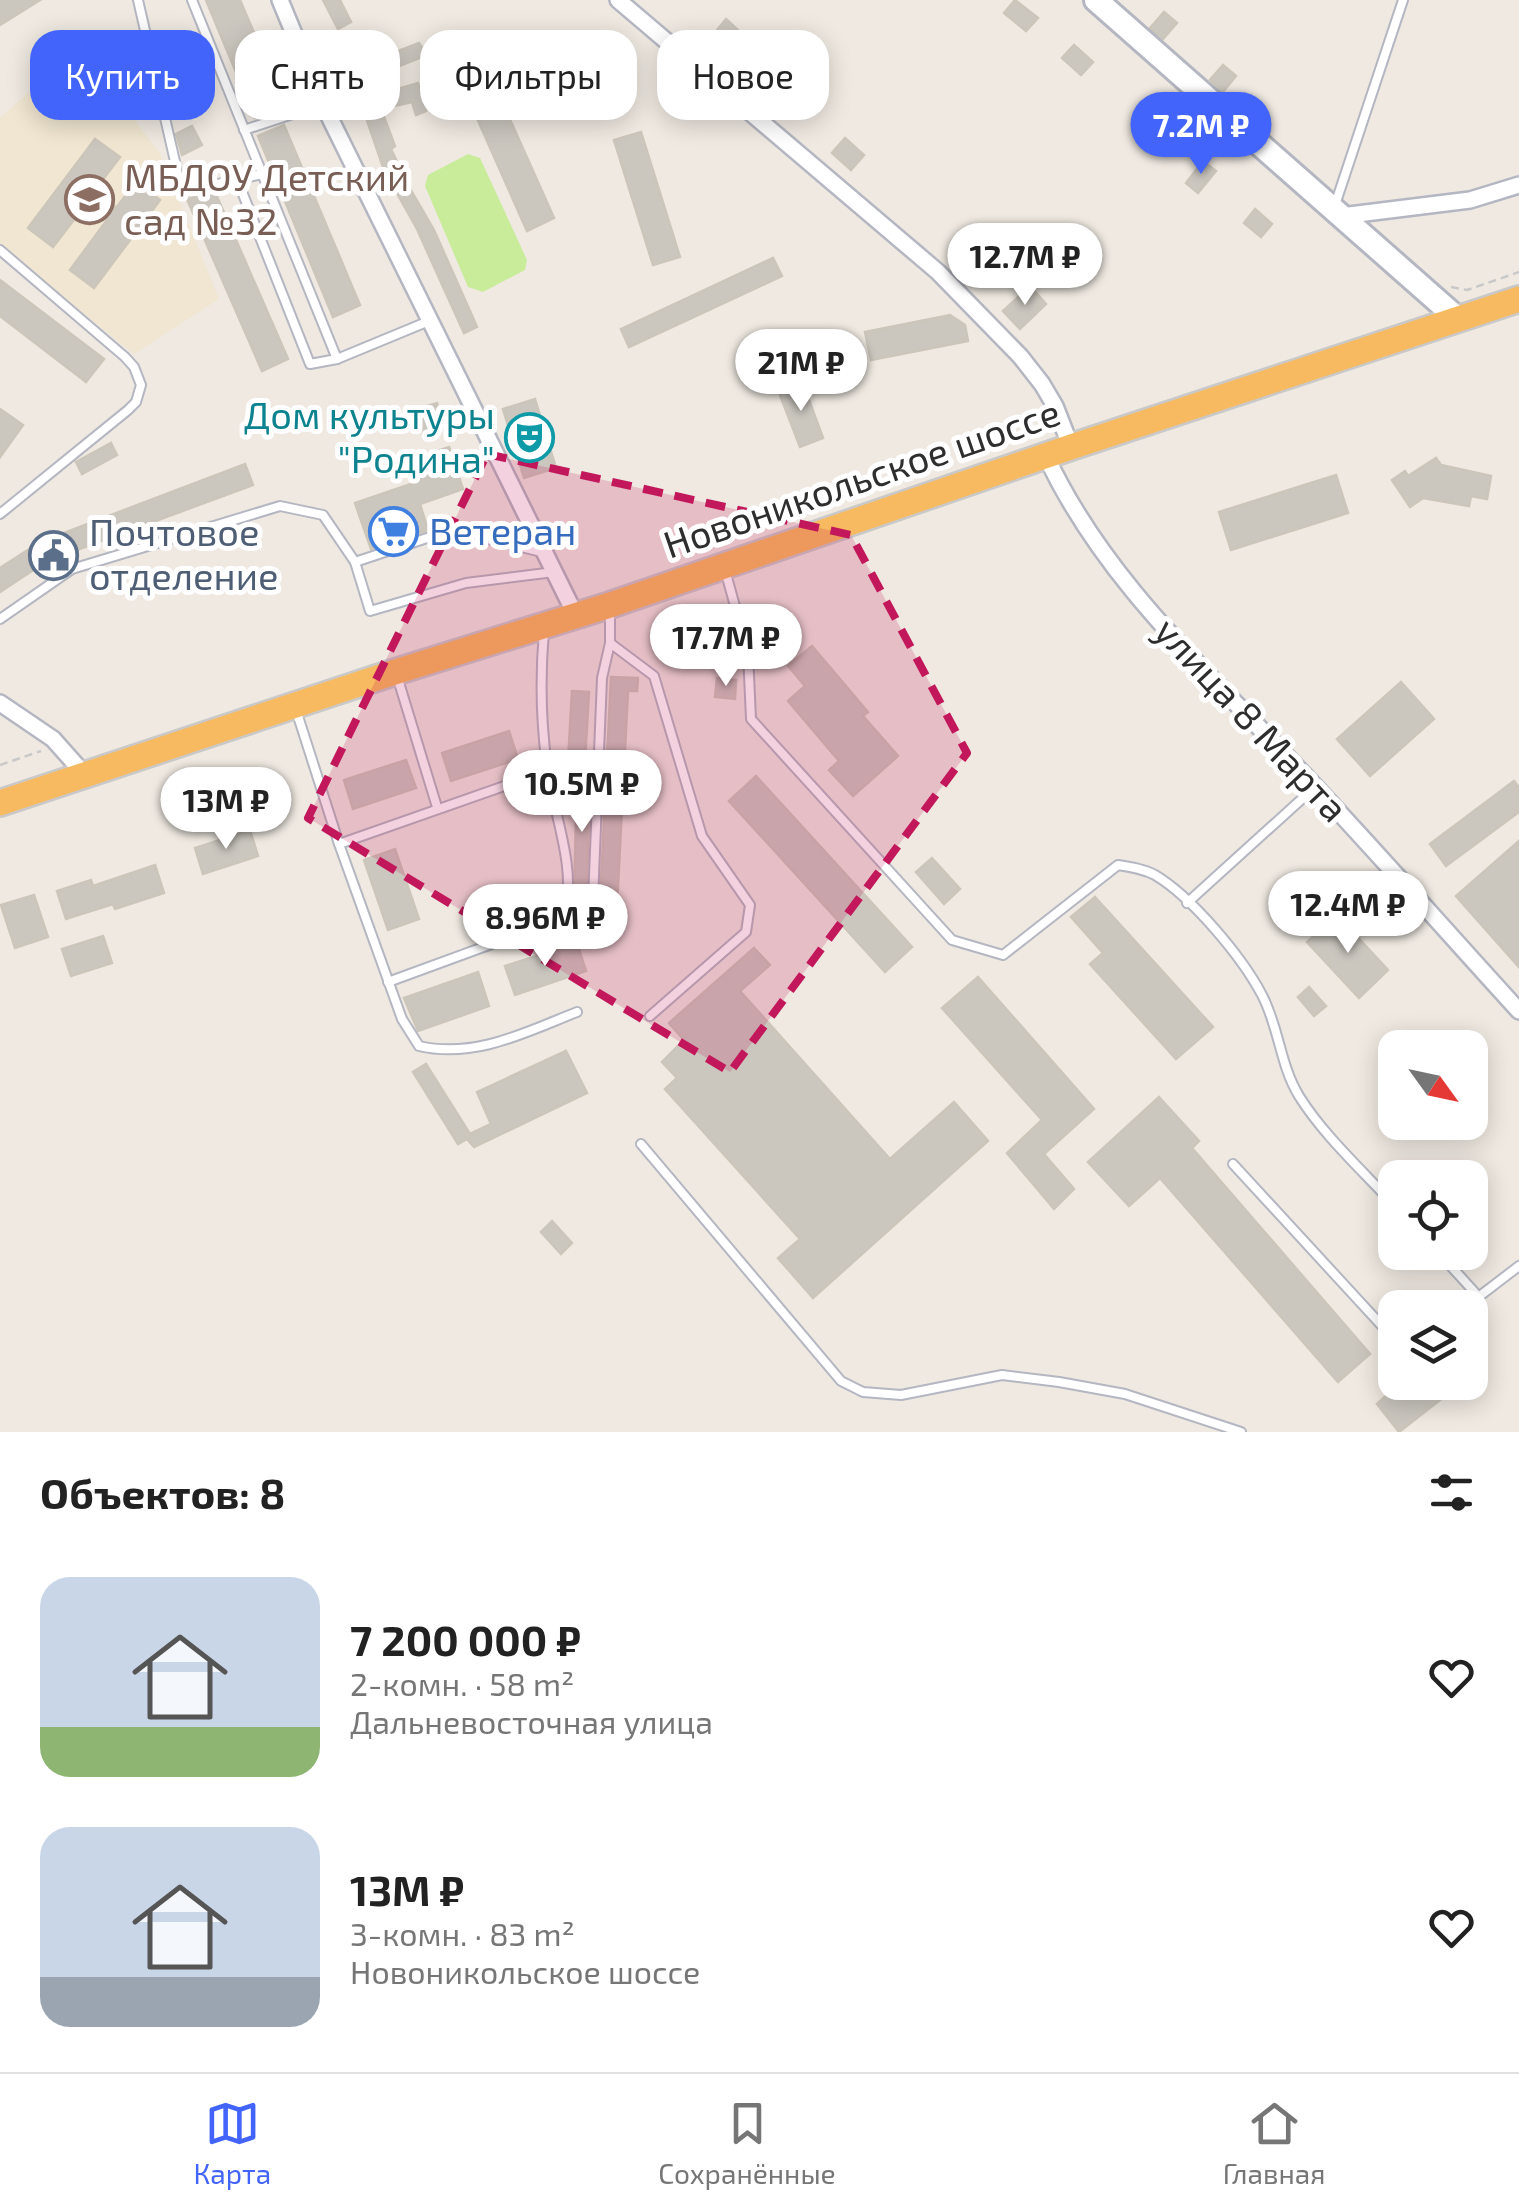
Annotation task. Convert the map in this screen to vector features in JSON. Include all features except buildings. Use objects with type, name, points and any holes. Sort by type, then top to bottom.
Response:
[{"type":"highway","name":"Новоникольское шоссе","points":[[0,803],[610,605],[1519,298]]},
{"type":"main road","points":[[1099,1],[1458,320]]},
{"type":"street","points":[[280,0],[292,30]]},
{"type":"street","points":[[618,0],[938,272],[1042,384],[1072,447]]},
{"type":"street","points":[[331,120],[576,616]]},
{"type":"street","points":[[1337,213],[1470,200],[1519,185]]},
{"type":"street","name":"улица 8 Марта","points":[[1046,456],[1088,535],[1142,603],[1315,786],[1519,1012]]},
{"type":"street","points":[[0,703],[59,745],[86,775]]},
{"type":"lane","points":[[138,0],[182,192],[262,174]]},
{"type":"lane","points":[[192,0],[337,359]]},
{"type":"lane","points":[[1337,213],[1403,0]]},
{"type":"lane","points":[[244,130],[274,120]]},
{"type":"lane","points":[[236,180],[310,364],[337,359],[428,322]]},
{"type":"lane","points":[[0,250],[124,357],[134,367],[141,385],[136,402],[128,410],[0,514]]},
{"type":"lane","points":[[0,620],[72,570],[280,506],[323,515],[355,562],[370,611],[466,584],[554,572]]},
{"type":"lane","points":[[355,562],[452,530],[544,552]]},
{"type":"lane","points":[[724,566],[748,653],[751,719],[952,940],[1003,954],[1118,865],[1158,877],[1187,902],[1236,956],[1263,997],[1288,1075],[1302,1100],[1378,1187]]},
{"type":"lane","points":[[593,900],[602,678],[610,642],[610,605]]},
{"type":"lane","points":[[388,982],[560,919],[566,913],[565,856],[547,771],[541,666],[544,626]]},
{"type":"lane","points":[[610,642],[654,676],[702,836],[750,905],[746,932],[650,1016]]},
{"type":"lane","points":[[396,672],[438,807]]},
{"type":"lane","points":[[295,706],[388,982],[402,1019],[420,1046],[459,1052],[578,1012]]},
{"type":"lane","points":[[339,844],[547,771]]},
{"type":"lane","points":[[1187,902],[1315,786]]},
{"type":"lane","points":[[640,1144],[841,1381],[863,1392],[900,1395],[1002,1375],[1126,1394],[1241,1432]]},
{"type":"lane","points":[[1234,1164],[1378,1321]]},
{"type":"lane","points":[[1486,1290],[1519,1266]]},
{"type":"lane","points":[[1454,1270],[1473,1290]]},
{"type":"path","points":[[1439,282],[1455,290],[1467,290],[1519,272]]},
{"type":"path","points":[[0,765],[59,745]]},
{"type":"highlighted area","points":[[487,454],[851,535],[967,753],[730,1072],[308,818]]},
{"type":"shaded area","name":"МБДОУ Детский сад №32","points":[[30,91],[30,120],[135,120],[160,154],[219,299],[134,354],[0,247],[0,118]]},
{"type":"green space","points":[[468,154],[480,158],[527,260],[525,270],[483,292],[468,287],[425,186],[428,175]]},
{"type":"place","name":"МБДОУ Детский сад №32","points":[[89,200]]},
{"type":"place","name":"Дом культуры \"Родина\"","points":[[530,438]]},
{"type":"place","name":"Ветеран","points":[[394,532]]},
{"type":"place","name":"Почтовое отделение","points":[[54,555]]}]
